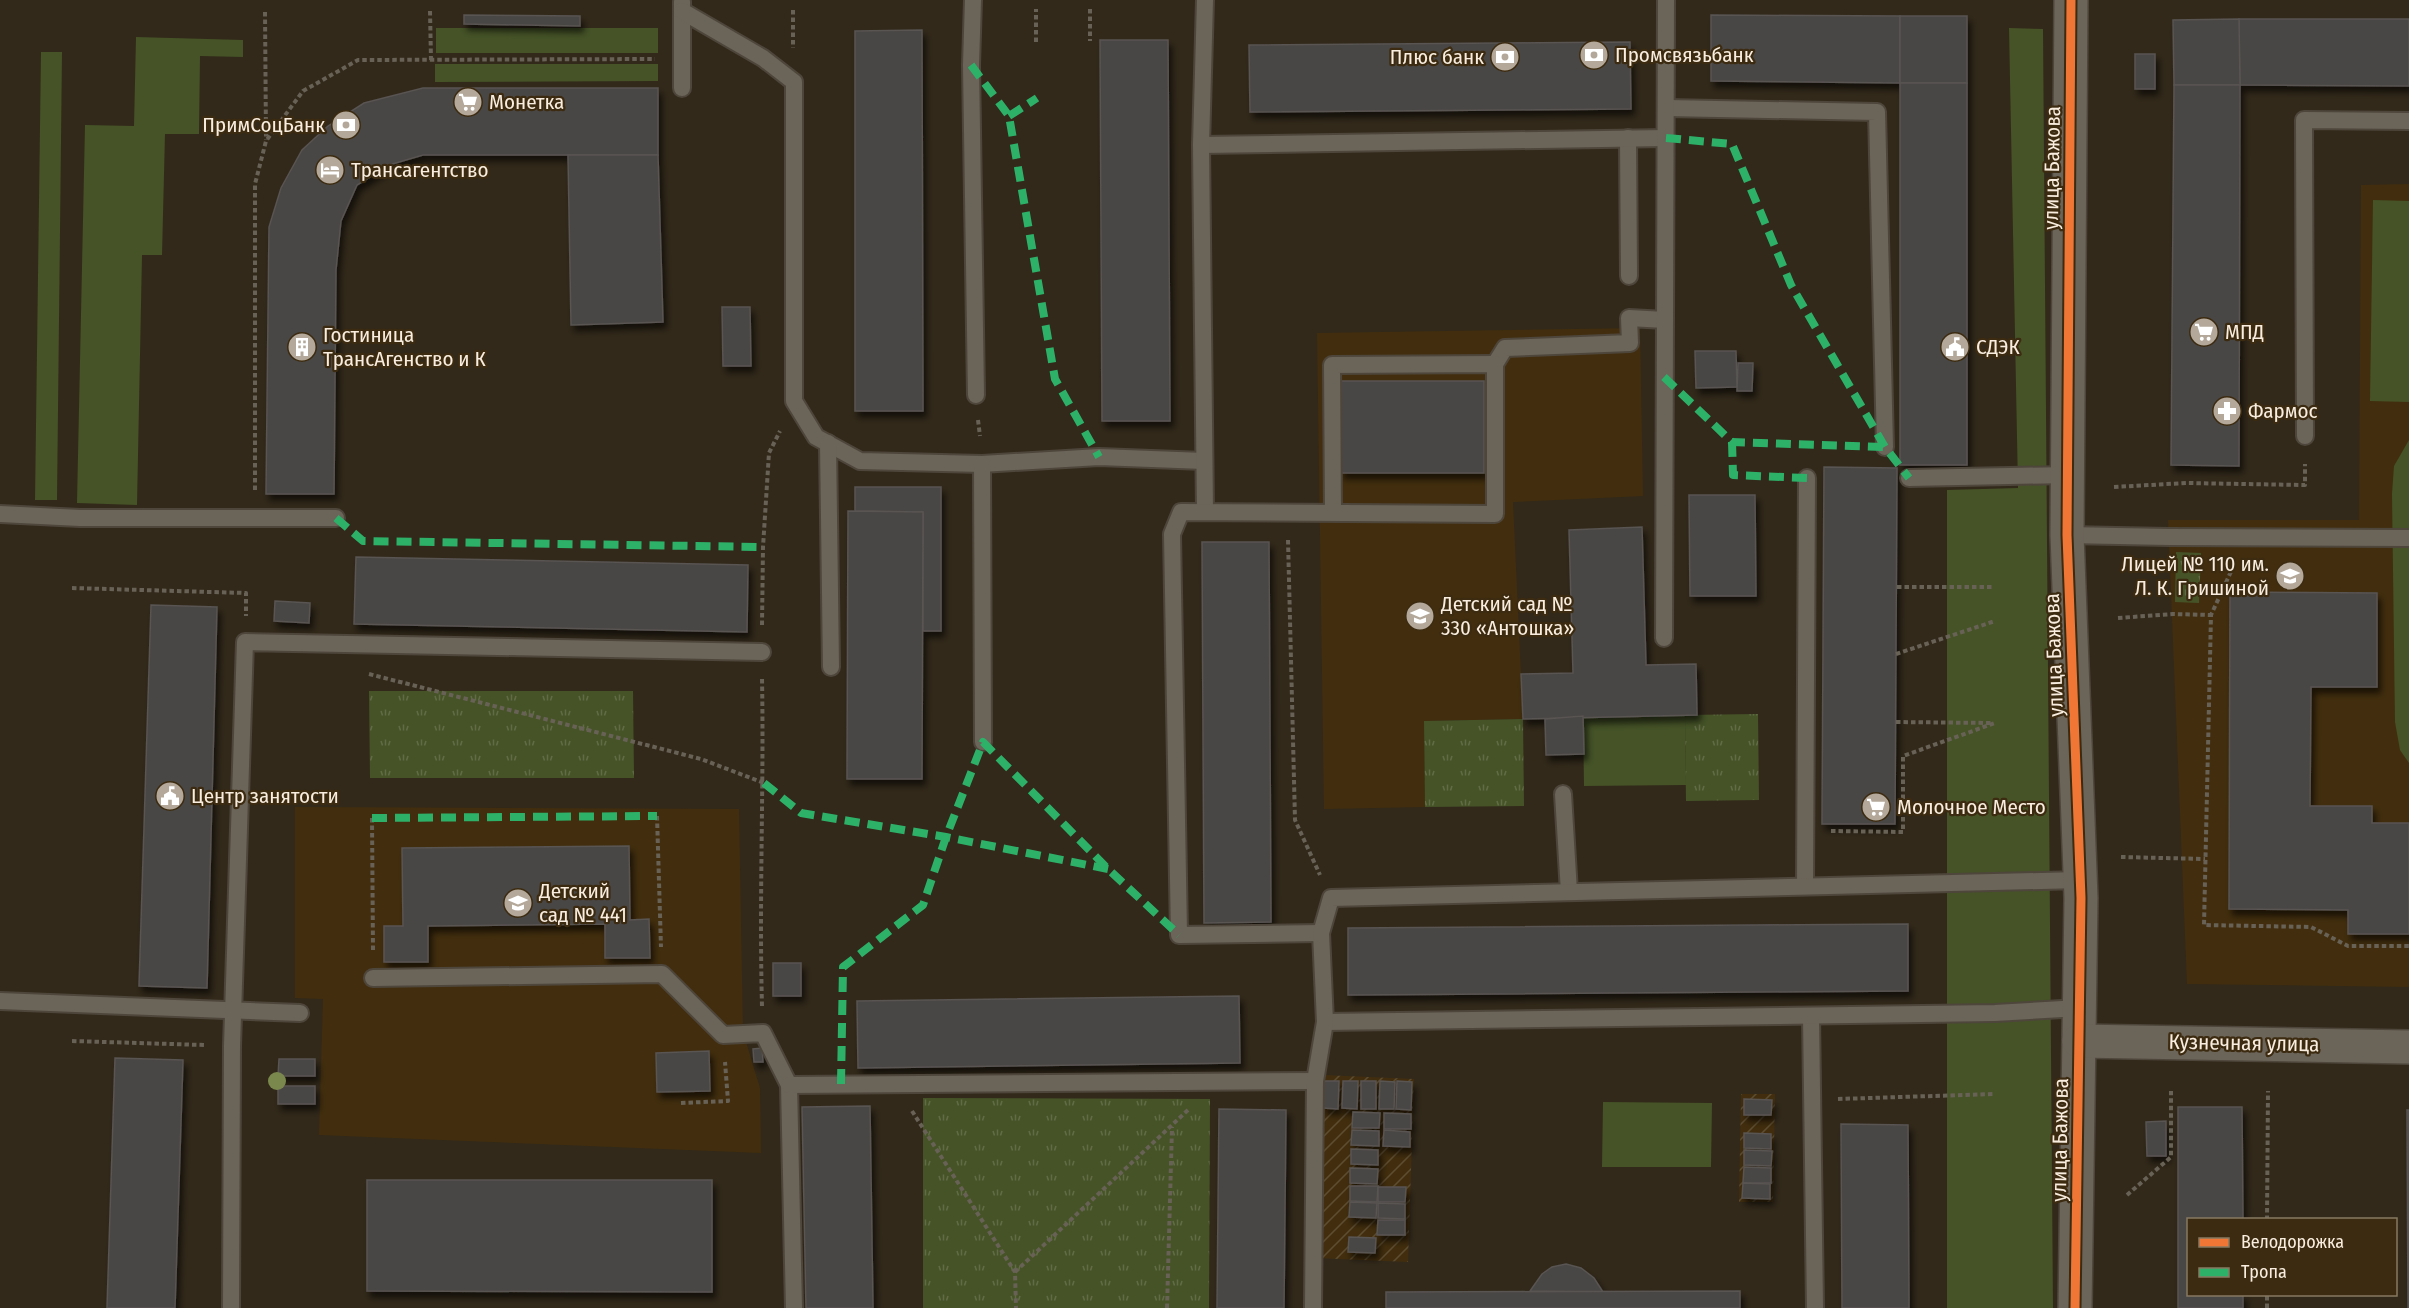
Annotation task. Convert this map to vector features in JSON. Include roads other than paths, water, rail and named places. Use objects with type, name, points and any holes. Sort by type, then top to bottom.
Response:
[{"type":"street","name":"улица Бажова","points":[[2071,0],[2066,475],[2080,880],[2075,1308]]},
{"type":"street","name":"Кузнечная улица","points":[[2079,1041],[2409,1047]]},
{"type":"lane","points":[[973,0],[976,395]]},
{"type":"lane","points":[[1205,0],[1201,145],[1205,512]]},
{"type":"lane","points":[[1664,639],[1666,0]]},
{"type":"lane","points":[[682,5],[763,58],[794,82],[794,401],[816,437],[860,461],[982,464],[1099,457],[1204,461]]},
{"type":"lane","points":[[682,5],[682,88]]},
{"type":"lane","points":[[1667,108],[1877,112],[1885,447]]},
{"type":"lane","points":[[2305,436],[2304,120],[2409,121]]},
{"type":"lane","points":[[1628,138],[1629,276]]},
{"type":"lane","points":[[1201,145],[1666,138]]},
{"type":"lane","points":[[1322,933],[1179,935],[1172,534],[1181,512],[1495,514],[1494,364],[1506,348],[1630,343],[1629,318],[1665,320]]},
{"type":"lane","points":[[1332,513],[1332,365],[1494,364]]},
{"type":"lane","points":[[828,443],[831,667]]},
{"type":"lane","points":[[982,464],[983,742]]},
{"type":"lane","points":[[1909,478],[2066,475]]},
{"type":"lane","points":[[1805,886],[1807,478]]},
{"type":"lane","points":[[0,514],[80,518],[336,518]]},
{"type":"lane","points":[[2067,535],[2409,538]]},
{"type":"lane","points":[[231,1308],[232,1046],[245,642],[762,652]]},
{"type":"lane","points":[[1563,794],[1569,892]]},
{"type":"lane","points":[[1313,1308],[1315,1081],[1326,1022],[1322,933],[1331,898],[2080,880]]},
{"type":"lane","points":[[373,978],[662,975],[723,1035],[763,1033],[789,1085],[794,1308]]},
{"type":"lane","points":[[0,1001],[300,1013]]},
{"type":"lane","points":[[1326,1022],[1995,1013],[2080,1008]]},
{"type":"lane","points":[[1811,1016],[1815,1308]]},
{"type":"lane","points":[[789,1085],[1315,1081]]},
{"type":"place","name":"Промсвязьбанк","points":[[1594,55]]},
{"type":"place","name":"Плюс банк","points":[[1505,57]]},
{"type":"place","name":"Монетка","points":[[468,102]]},
{"type":"place","name":"ПримСоцБанк","points":[[346,125]]},
{"type":"place","name":"Трансагентство","points":[[330,170]]},
{"type":"place","name":"МПД","points":[[2204,332]]},
{"type":"place","name":"Гостиница ТрансАгенство и К","points":[[302,347]]},
{"type":"place","name":"СДЭК","points":[[1955,347]]},
{"type":"place","name":"Фармос","points":[[2227,411]]},
{"type":"place","name":"Лицей № 110 им. Л. К. Гришиной","points":[[2290,576]]},
{"type":"place","name":"Детский сад № 330 «Антошка»","points":[[1420,616]]},
{"type":"place","name":"Центр занятости","points":[[170,796]]},
{"type":"place","name":"Молочное Место","points":[[1876,807]]},
{"type":"place","name":"Детский сад № 441","points":[[518,903]]}]
